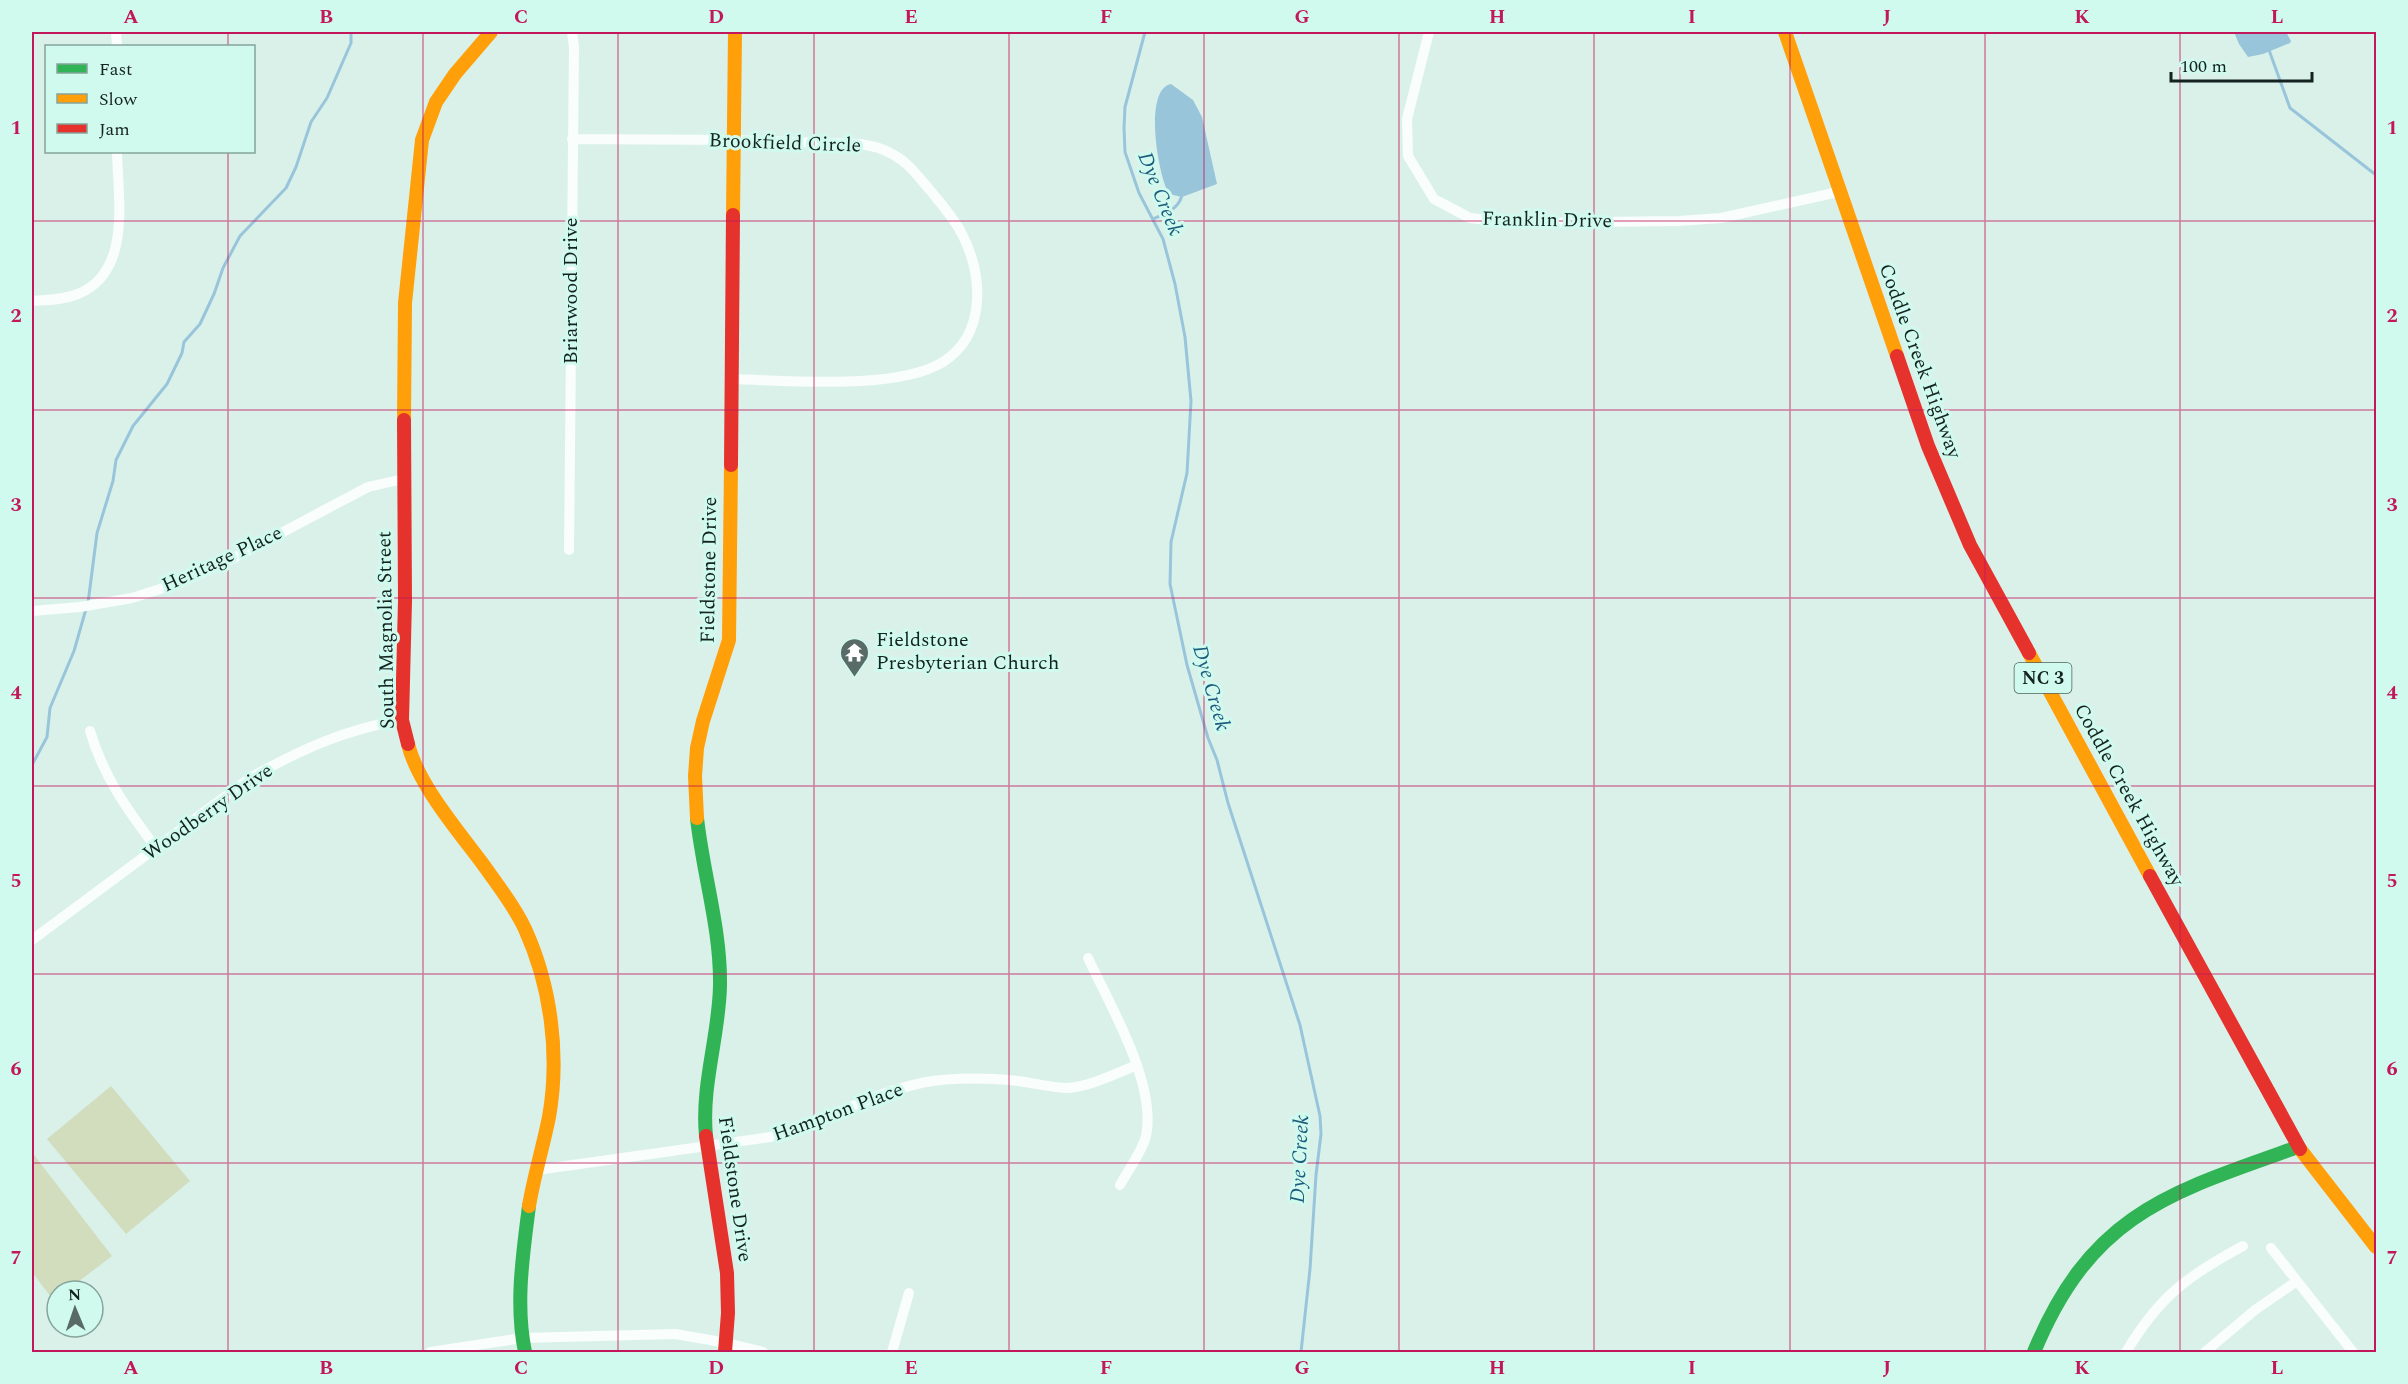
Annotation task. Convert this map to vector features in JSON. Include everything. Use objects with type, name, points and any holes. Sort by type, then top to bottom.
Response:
[{"type":"street","name":"South Magnolia Street","points":[[491,32],[461,66],[435,102],[422,140],[405,303],[403,480],[405,601],[402,720],[410,753],[421,775],[503,892],[524,927],[539,964],[550,1011],[553,1074],[549,1115],[523,1240],[520,1278],[522,1338],[525,1353]]},
{"type":"street","name":"Briarwood Drive","points":[[569,550],[572,32]]},
{"type":"street","name":"Fieldstone Drive","points":[[726,1348],[726,1260],[705,1124],[706,1089],[720,970],[695,819],[695,787],[696,749],[726,657],[729,640],[735,32]]},
{"type":"street","name":"Franklin Drive","points":[[1429,32],[1407,119],[1408,156],[1434,199],[1470,218],[1514,223],[1700,220],[1721,218],[1838,192]]},
{"type":"street","name":"Coddle Creek Highway","points":[[1785,32],[1838,192],[1928,446],[1970,545],[2298,1147],[2376,1247]]},
{"type":"street","name":"Brookfield Circle","points":[[572,139],[733,140],[860,144],[877,147],[895,155],[910,167],[962,234],[973,262],[978,293],[974,322],[962,344],[944,361],[921,372],[872,381],[731,379]]},
{"type":"street","points":[[32,301],[66,298],[79,294],[96,283],[108,268],[116,252],[118,234],[117,153]]},
{"type":"street","name":"Heritage Place","points":[[32,611],[80,607],[132,597],[182,582],[230,560],[368,487],[403,480]]},
{"type":"street","name":"Woodberry Drive","points":[[32,940],[250,778],[327,739],[369,725],[402,720]]},
{"type":"street","points":[[90,731],[104,771],[119,798],[156,848]]},
{"type":"street","points":[[1088,958],[1137,1065],[1146,1097],[1148,1113],[1145,1137],[1120,1185]]},
{"type":"street","name":"Hampton Place","points":[[537,1170],[771,1137],[799,1129],[883,1092],[927,1082],[988,1078],[1068,1088],[1090,1083],[1137,1065]]},
{"type":"street","points":[[2034,1353],[2043,1328],[2065,1289],[2093,1254],[2126,1224],[2163,1199],[2204,1180],[2298,1147]]},
{"type":"street","points":[[2126,1353],[2143,1324],[2165,1298],[2202,1268],[2243,1246]]},
{"type":"street","points":[[2271,1248],[2353,1353]]},
{"type":"street","points":[[2205,1353],[2255,1310],[2297,1281]]},
{"type":"street","points":[[892,1353],[909,1293]]},
{"type":"street","points":[[430,1353],[522,1338],[675,1334],[726,1348],[763,1353]]},
{"type":"green space","points":[[111,1086],[190,1181],[126,1234],[47,1139]]},
{"type":"green space","points":[[34,1155],[112,1256],[82,1279],[45,1279],[45,1289],[32,1272],[32,1157]]},
{"type":"water","points":[[2234,32],[2286,32],[2291,41],[2263,54],[2248,57]]},
{"type":"water","points":[[1171,84],[1193,100],[1202,117],[1217,184],[1182,197],[1169,194],[1157,153],[1155,134],[1157,101],[1162,89]]},
{"type":"waterway","points":[[88,603],[97,533],[113,481],[116,460],[133,426],[167,384],[182,353],[184,342],[200,324],[223,268],[240,236],[286,188],[296,167],[311,122],[327,98],[351,43],[351,32]]},
{"type":"waterway","name":"Dye Creek","points":[[1145,32],[1125,107],[1125,152],[1139,193],[1163,239],[1175,284],[1185,337],[1191,401],[1187,473],[1171,542],[1170,584],[1187,665],[1228,803],[1300,1025],[1320,1116],[1321,1134],[1301,1352]]},
{"type":"waterway","points":[[2269,50],[2290,108],[2376,175]]},
{"type":"waterway","points":[[1153,219],[1175,207],[1182,194]]},
{"type":"waterway","points":[[32,765],[47,737],[50,708],[74,651],[86,609]]},
{"type":"traffic: fast","points":[[697,818],[720,965],[719,1005],[706,1098],[706,1136]]},
{"type":"traffic: fast","points":[[2034,1352],[2056,1305],[2081,1268],[2108,1239],[2139,1215],[2172,1196],[2210,1179],[2298,1147]]},
{"type":"traffic: fast","points":[[525,1352],[520,1297],[529,1206]]},
{"type":"traffic: slow","points":[[404,420],[405,303],[422,140],[436,102],[455,74],[491,32]]},
{"type":"traffic: slow","points":[[733,215],[735,32]]},
{"type":"traffic: slow","points":[[1785,32],[1897,356]]},
{"type":"traffic: slow","points":[[697,818],[695,776],[697,748],[703,721],[729,640],[731,465]]},
{"type":"traffic: slow","points":[[2029,653],[2150,876]]},
{"type":"traffic: slow","points":[[408,744],[413,760],[430,792],[516,913],[525,929],[541,974],[551,1021],[554,1069],[549,1117],[529,1206]]},
{"type":"traffic: slow","points":[[2300,1149],[2376,1247]]},
{"type":"traffic: jam","points":[[731,465],[733,215]]},
{"type":"traffic: jam","points":[[1897,356],[1928,446],[1970,545],[2029,653]]},
{"type":"traffic: jam","points":[[404,420],[405,601],[402,720],[408,744]]},
{"type":"traffic: jam","points":[[2150,876],[2300,1149]]},
{"type":"traffic: jam","points":[[706,1136],[727,1273],[728,1313],[725,1352]]},
{"type":"place","name":"Fieldstone Presbyterian Church","points":[[855,678]]}]
